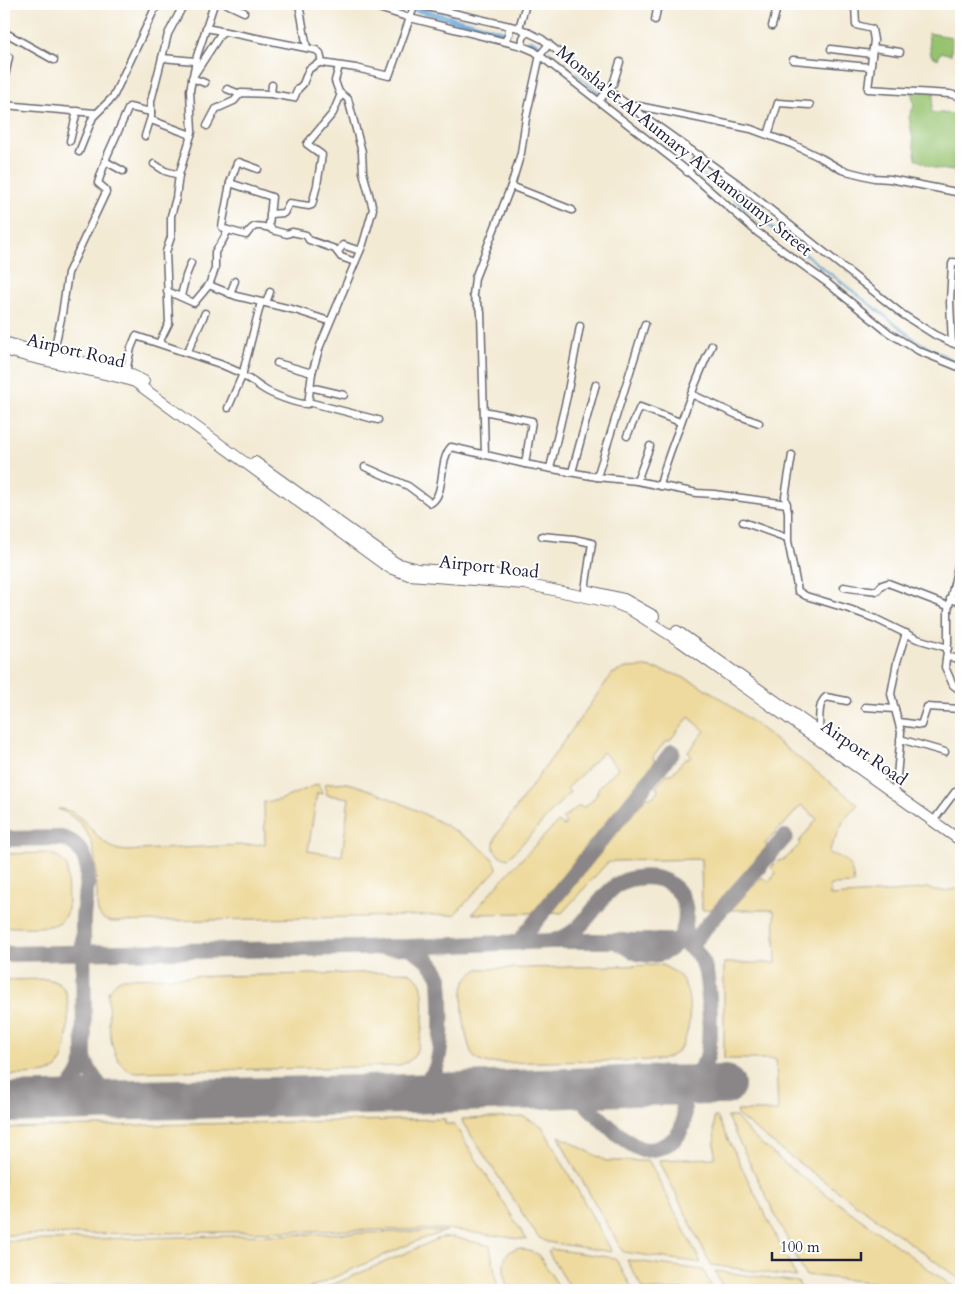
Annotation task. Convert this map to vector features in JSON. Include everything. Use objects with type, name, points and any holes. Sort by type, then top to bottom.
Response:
[{"type":"main road","name":"Airport Road","points":[[4,342],[108,371],[140,386],[390,568],[409,575],[525,584],[622,605],[682,642],[841,752],[961,841]]},
{"type":"main road","name":"Airport Road","points":[[4,350],[108,371],[126,372],[143,380],[396,563],[418,569],[516,576],[616,596],[639,606],[685,636],[819,732],[841,752],[896,787],[961,833]]},
{"type":"street","points":[[79,152],[95,113],[113,97],[156,4]]},
{"type":"street","points":[[144,136],[150,120],[151,101],[170,30],[184,4]]},
{"type":"street","points":[[160,344],[169,323],[165,255],[171,237],[171,216],[179,175],[191,135],[189,99],[192,78],[214,4]]},
{"type":"street","points":[[227,4],[244,12]]},
{"type":"street","points":[[299,4],[308,48]]},
{"type":"street","name":"Monsha'et Al Aumary Al Aamoumy Street","points":[[366,4],[410,18],[522,46],[540,55],[687,172],[757,232],[826,282],[889,333],[919,351],[961,368]]},
{"type":"street","points":[[206,28],[308,48],[319,52],[323,64],[390,75],[415,4]]},
{"type":"street","name":"Monsha'et Al Aumary Al Aamoumy Street","points":[[415,4],[519,28],[549,44],[607,90],[738,183],[902,314],[926,330],[961,347]]},
{"type":"street","points":[[519,28],[526,4]]},
{"type":"street","points":[[655,20],[658,4]]},
{"type":"street","points":[[772,26],[778,4]]},
{"type":"street","points":[[856,4],[856,25],[870,28],[873,31],[874,39],[868,89],[950,94],[961,97]]},
{"type":"street","points":[[505,42],[509,34],[509,26]]},
{"type":"street","points":[[522,46],[523,38],[527,31]]},
{"type":"street","points":[[4,32],[54,60]]},
{"type":"street","points":[[192,78],[222,32]]},
{"type":"street","points":[[485,455],[481,312],[473,295],[474,286],[478,268],[511,186],[521,153],[526,118],[540,55],[549,44]]},
{"type":"street","points":[[831,49],[900,52]]},
{"type":"street","points":[[4,81],[9,57]]},
{"type":"street","points":[[162,58],[196,61]]},
{"type":"street","points":[[794,60],[870,67]]},
{"type":"street","points":[[228,89],[240,94],[271,94],[294,98],[298,89],[303,84],[309,69],[322,62]]},
{"type":"street","points":[[599,101],[615,80],[620,62]]},
{"type":"street","points":[[308,402],[312,373],[322,340],[360,252],[373,207],[363,174],[362,152],[348,99],[341,94],[335,80],[339,66]]},
{"type":"street","points":[[192,78],[205,83]]},
{"type":"street","points":[[271,94],[272,85]]},
{"type":"street","points":[[207,126],[216,109],[234,101],[240,94]]},
{"type":"street","points":[[270,214],[284,213],[289,202],[312,205],[322,155],[306,144],[333,113],[341,94]]},
{"type":"street","points":[[626,103],[704,120],[743,126],[821,158],[842,170],[874,178],[961,193]]},
{"type":"street","points":[[768,135],[778,103],[810,105]]},
{"type":"street","points":[[4,105],[95,113]]},
{"type":"street","points":[[52,355],[62,314],[68,276],[106,192],[105,188],[98,183],[105,161],[129,107],[151,112]]},
{"type":"street","points":[[70,142],[78,110]]},
{"type":"street","points":[[150,120],[191,135]]},
{"type":"street","points":[[687,172],[700,155]]},
{"type":"street","points":[[105,161],[123,171]]},
{"type":"street","points":[[258,169],[237,163],[230,183],[223,228],[246,235],[249,228],[255,226],[270,228],[287,234],[292,232],[306,235],[309,240],[335,249],[341,257],[355,262]]},
{"type":"street","points":[[154,164],[165,171],[179,175]]},
{"type":"street","points":[[230,183],[272,197],[270,228]]},
{"type":"street","points":[[511,186],[572,210]]},
{"type":"street","points":[[167,291],[195,303],[209,285],[216,269],[215,252],[228,230]]},
{"type":"street","points":[[338,252],[343,245],[360,252]]},
{"type":"street","points":[[952,343],[950,302],[952,264],[953,262],[961,263]]},
{"type":"street","points":[[181,296],[191,263]]},
{"type":"street","points":[[230,294],[235,281]]},
{"type":"street","points":[[209,285],[230,294],[330,321]]},
{"type":"street","points":[[228,408],[242,375],[264,303],[270,292]]},
{"type":"street","points":[[295,310],[297,302]]},
{"type":"street","points":[[187,353],[205,313]]},
{"type":"street","points":[[597,477],[645,324]]},
{"type":"street","points":[[550,468],[567,396],[580,326]]},
{"type":"street","points":[[126,372],[135,336],[187,353],[242,375],[264,389],[290,400],[306,405],[308,402],[378,420]]},
{"type":"street","points":[[660,486],[664,467],[690,394],[712,345]]},
{"type":"street","points":[[277,363],[312,373]]},
{"type":"street","points":[[572,472],[596,384]]},
{"type":"street","points":[[310,387],[344,395]]},
{"type":"street","points":[[690,394],[759,423]]},
{"type":"street","points":[[627,436],[640,407],[680,422]]},
{"type":"street","points":[[484,411],[532,421],[525,464]]},
{"type":"street","points":[[637,481],[650,446]]},
{"type":"street","points":[[365,467],[408,486],[431,503],[434,502],[438,492],[446,456],[450,448],[597,477],[637,481],[697,493],[787,504]]},
{"type":"street","points":[[792,454],[785,493],[788,512],[787,538],[797,586],[802,594],[852,610],[906,633],[917,640],[948,648]]},
{"type":"street","points":[[743,522],[787,538]]},
{"type":"street","points":[[542,536],[592,543],[585,590]]},
{"type":"street","points":[[961,553],[949,602],[948,648],[945,669],[953,685],[961,691]]},
{"type":"street","points":[[844,586],[861,591],[868,589],[877,591],[882,585],[888,583],[949,602],[961,602]]},
{"type":"street","points":[[896,787],[900,739],[899,722],[892,700],[892,686],[906,633]]},
{"type":"street","points":[[947,656],[961,660]]},
{"type":"street","points":[[819,732],[820,706],[824,699],[826,697],[847,701]]},
{"type":"street","points":[[864,707],[895,709]]},
{"type":"street","points":[[899,722],[921,725],[927,707],[961,710]]},
{"type":"street","points":[[900,739],[945,752]]},
{"type":"street","points":[[937,816],[955,792],[961,793]]},
{"type":"green space","points":[[928,33],[952,37],[951,55],[941,52],[938,59],[931,55]]},
{"type":"green space","points":[[911,89],[935,90],[931,112],[961,115],[961,160],[956,159],[953,171],[934,168],[916,159],[909,117],[914,106]]},
{"type":"sand","points":[[646,667],[680,676],[699,685],[729,704],[858,804],[844,820],[828,853],[840,857],[847,863],[852,871],[854,884],[830,885],[830,896],[927,888],[934,891],[945,891],[961,888],[961,1280],[784,1152],[737,1115],[736,1111],[778,1111],[776,1059],[724,1059],[724,963],[776,963],[774,910],[731,910],[762,877],[769,882],[776,873],[771,868],[778,861],[785,859],[800,844],[799,842],[817,819],[801,805],[765,844],[768,846],[712,909],[702,910],[701,859],[615,861],[607,863],[562,913],[552,912],[647,797],[653,797],[658,790],[656,787],[667,774],[672,774],[685,759],[690,758],[691,756],[688,752],[705,731],[689,717],[670,740],[665,742],[653,757],[655,762],[532,913],[472,914],[509,872],[558,822],[564,826],[566,823],[562,819],[579,806],[584,807],[591,802],[597,794],[598,788],[618,768],[603,752],[567,789],[570,792],[508,859],[496,853],[494,842],[498,833],[612,674],[626,668]]},
{"type":"sand","points":[[344,783],[380,794],[456,832],[477,845],[492,858],[497,869],[454,915],[112,922],[102,918],[98,912],[96,867],[92,844],[87,833],[81,824],[58,809],[67,810],[75,814],[110,846],[119,850],[132,851],[265,844],[264,802],[280,800],[318,784],[323,794],[317,793],[308,851],[342,856],[349,798],[327,795],[324,784]]},
{"type":"sand","points":[[49,853],[58,857],[67,866],[68,909],[64,918],[60,922],[48,926],[4,927],[4,854]]},
{"type":"sand","points":[[662,965],[682,979],[686,986],[689,1005],[686,1036],[678,1051],[670,1057],[661,1060],[485,1063],[476,1059],[471,1052],[464,1022],[463,990],[467,979],[478,969]]},
{"type":"sand","points":[[408,972],[418,979],[422,989],[424,1008],[422,1030],[414,1056],[409,1061],[398,1066],[134,1072],[125,1068],[118,1060],[111,1038],[108,992],[118,980],[124,978]]},
{"type":"sand","points":[[47,979],[61,985],[64,989],[68,1005],[68,1029],[61,1062],[57,1068],[46,1073],[4,1075],[4,980]]},
{"type":"sand","points":[[524,1117],[542,1126],[612,1252],[547,1242],[538,1237],[462,1119]]},
{"type":"sand","points":[[714,1117],[717,1117],[796,1277],[711,1265],[659,1160],[715,1158]]},
{"type":"sand","points":[[727,1117],[736,1117],[753,1137],[789,1167],[956,1289],[805,1275]]},
{"type":"sand","points":[[445,1119],[445,1124],[454,1124],[527,1240],[446,1229],[4,1235],[4,1128]]},
{"type":"sand","points":[[559,1136],[606,1161],[649,1161],[701,1263],[623,1252],[568,1156]]},
{"type":"sand","points":[[447,1231],[419,1240],[305,1290],[4,1290],[4,1241]]},
{"type":"sand","points":[[453,1237],[490,1246],[498,1290],[321,1290],[440,1238]]},
{"type":"sand","points":[[519,1248],[538,1254],[561,1290],[507,1290],[504,1270],[505,1259],[512,1250]]},
{"type":"sand","points":[[551,1249],[615,1258],[633,1290],[572,1290],[548,1252]]},
{"type":"sand","points":[[627,1260],[703,1270],[713,1290],[643,1290]]},
{"type":"sand","points":[[715,1271],[798,1282],[802,1290],[724,1290]]},
{"type":"waterway","points":[[397,4],[504,33]]},
{"type":"waterway","points":[[530,42],[543,48]]},
{"type":"waterway","points":[[549,51],[601,95]]},
{"type":"waterway","points":[[697,170],[917,341],[961,363]]},
{"type":"taxiway","points":[[519,942],[672,752]]},
{"type":"taxiway","points":[[689,946],[785,837]]},
{"type":"taxiway","points":[[4,839],[66,839],[82,852],[86,862],[87,886],[83,921],[84,1059]]},
{"type":"taxiway","points":[[558,939],[578,928],[610,890],[620,883],[630,879],[655,878],[672,886],[682,899],[686,915],[683,931],[675,945],[661,953],[642,954],[618,942]]},
{"type":"taxiway","points":[[4,954],[409,947],[550,941],[678,941],[693,949],[703,963],[707,982],[710,1028],[707,1054],[702,1067],[691,1077],[672,1086]]},
{"type":"taxiway","points":[[407,1094],[424,1083],[432,1075],[436,1067],[441,1043],[440,978],[427,960],[409,947]]},
{"type":"taxiway","points":[[53,1102],[73,1084],[80,1072],[84,1059],[99,1085],[110,1095],[123,1101]]},
{"type":"taxiway","points":[[572,1089],[614,1131],[632,1145],[641,1149],[655,1149],[676,1137],[683,1124],[684,1110],[679,1097],[671,1086],[658,1079],[643,1079],[626,1086]]},
{"type":"runway","points":[[4,1103],[725,1085]]}]
